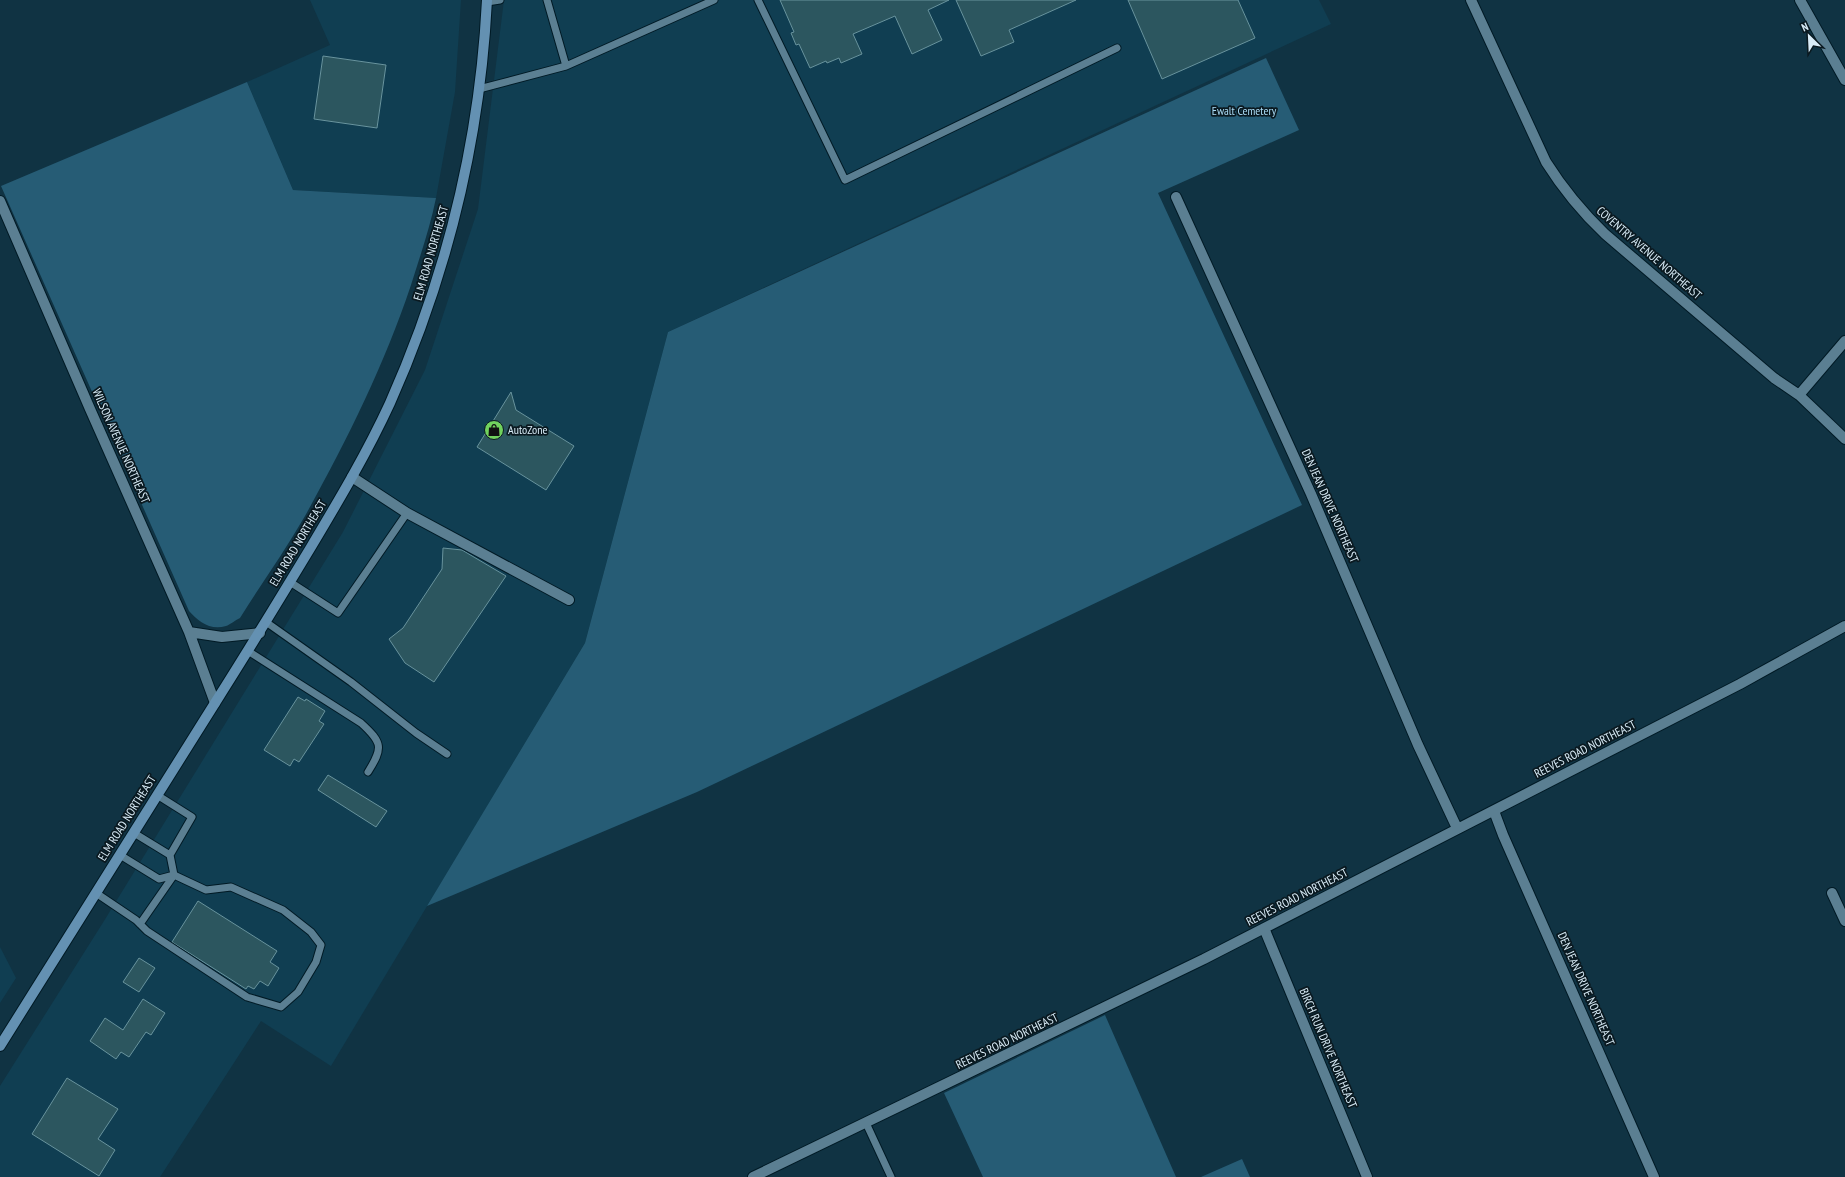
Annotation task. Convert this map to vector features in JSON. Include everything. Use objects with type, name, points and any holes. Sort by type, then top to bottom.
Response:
[{"type":"main road","name":"ELM ROAD NORTHEAST","points":[[0,1046],[260,633],[352,477],[388,406],[409,358],[432,295],[458,209],[469,158],[479,89],[487,1]]},
{"type":"street","name":"COVENTRY AVENUE NORTHEAST","points":[[1471,0],[1538,148],[1560,184],[1581,210],[1605,234],[1768,373],[1799,395],[1845,439]]},
{"type":"street","points":[[1800,0],[1845,80]]},
{"type":"street","name":"DEN JEAN DRIVE NORTHEAST","points":[[1176,197],[1311,494],[1418,745],[1457,828]]},
{"type":"street","name":"WILSON AVENUE NORTHEAST","points":[[0,201],[189,632],[215,703]]},
{"type":"street","points":[[1799,395],[1845,341]]},
{"type":"street","points":[[352,477],[407,513],[568,600]]},
{"type":"street","name":"REEVES ROAD NORTHEAST","points":[[753,1177],[1099,1010],[1264,928],[1740,684],[1845,626]]},
{"type":"street","points":[[189,632],[222,637],[260,633]]},
{"type":"street","name":"DEN JEAN DRIVE NORTHEAST","points":[[1494,811],[1503,835],[1654,1177]]},
{"type":"street","points":[[1832,893],[1845,921]]},
{"type":"street","name":"BIRCH RUN DRIVE NORTHEAST","points":[[1264,928],[1367,1177]]},
{"type":"lane","points":[[487,1],[500,0]]},
{"type":"lane","points":[[547,0],[566,66]]},
{"type":"lane","points":[[479,89],[566,66],[714,0]]},
{"type":"lane","points":[[758,0],[845,180],[1117,48]]},
{"type":"lane","points":[[290,582],[338,613],[407,513]]},
{"type":"lane","points":[[266,622],[351,682],[416,733],[447,754]]},
{"type":"lane","points":[[248,651],[362,723],[372,733],[378,742],[379,754],[368,772]]},
{"type":"lane","points":[[140,924],[174,875],[170,855],[192,817],[157,795]]},
{"type":"lane","points":[[134,833],[170,855]]},
{"type":"lane","points":[[96,893],[153,935],[247,997],[281,1008],[298,992],[316,962],[321,945],[311,932],[283,910],[231,887],[206,890],[174,875],[159,879],[120,855]]},
{"type":"lane","points":[[866,1123],[891,1177]]},
{"type":"shaded area","points":[[310,0],[461,0],[455,92],[436,198],[293,190],[247,82],[330,45]]},
{"type":"shaded area","points":[[504,0],[1319,0],[1331,24],[668,332],[585,643],[331,1066],[261,1021],[160,1177],[0,1177],[0,1086],[104,921],[343,532],[425,370],[478,209]]},
{"type":"shaded area","points":[[0,947],[16,978],[0,1003]]},
{"type":"green space","name":"Ewalt Cemetery","points":[[1266,58],[1299,130],[1158,193],[1302,505],[697,792],[427,906],[585,643],[668,332]]},
{"type":"green space","points":[[247,82],[293,190],[436,198],[425,242],[389,345],[335,460],[305,516],[240,618],[228,625],[215,627],[200,621],[189,611],[1,186]]},
{"type":"green space","points":[[1105,1015],[1176,1177],[983,1177],[944,1093]]},
{"type":"green space","points":[[1242,1159],[1250,1177],[1201,1177]]},
{"type":"building","points":[[780,0],[949,0],[928,10],[942,40],[912,54],[895,16],[853,34],[862,54],[841,63],[839,58],[827,63],[826,61],[810,68],[799,44],[796,45],[791,33],[794,32]]},
{"type":"building","points":[[956,0],[1076,0],[1009,30],[1014,42],[981,56]]},
{"type":"building","points":[[1128,0],[1238,0],[1255,38],[1162,79]]},
{"type":"building","points":[[323,56],[386,65],[377,128],[314,119]]},
{"type":"building","points":[[511,392],[516,410],[574,446],[546,490],[477,447]]},
{"type":"building","points":[[443,548],[462,550],[506,576],[434,682],[405,663],[389,639],[403,628],[442,569]]},
{"type":"building","points":[[298,697],[305,701],[306,699],[325,711],[319,721],[324,724],[299,762],[294,759],[290,766],[264,750]]},
{"type":"building","points":[[328,775],[387,811],[376,827],[318,790]]},
{"type":"building","points":[[198,901],[277,951],[270,962],[279,968],[268,986],[260,981],[254,989],[248,986],[246,989],[172,942]]},
{"type":"building","points":[[139,958],[155,968],[139,992],[123,982]]},
{"type":"building","points":[[143,999],[165,1013],[151,1035],[146,1032],[129,1057],[121,1052],[116,1059],[90,1041],[105,1018],[123,1030]]},
{"type":"building","points":[[67,1078],[118,1109],[98,1139],[115,1150],[99,1176],[32,1134]]},
{"type":"place","name":"AutoZone","points":[[494,430]]}]
